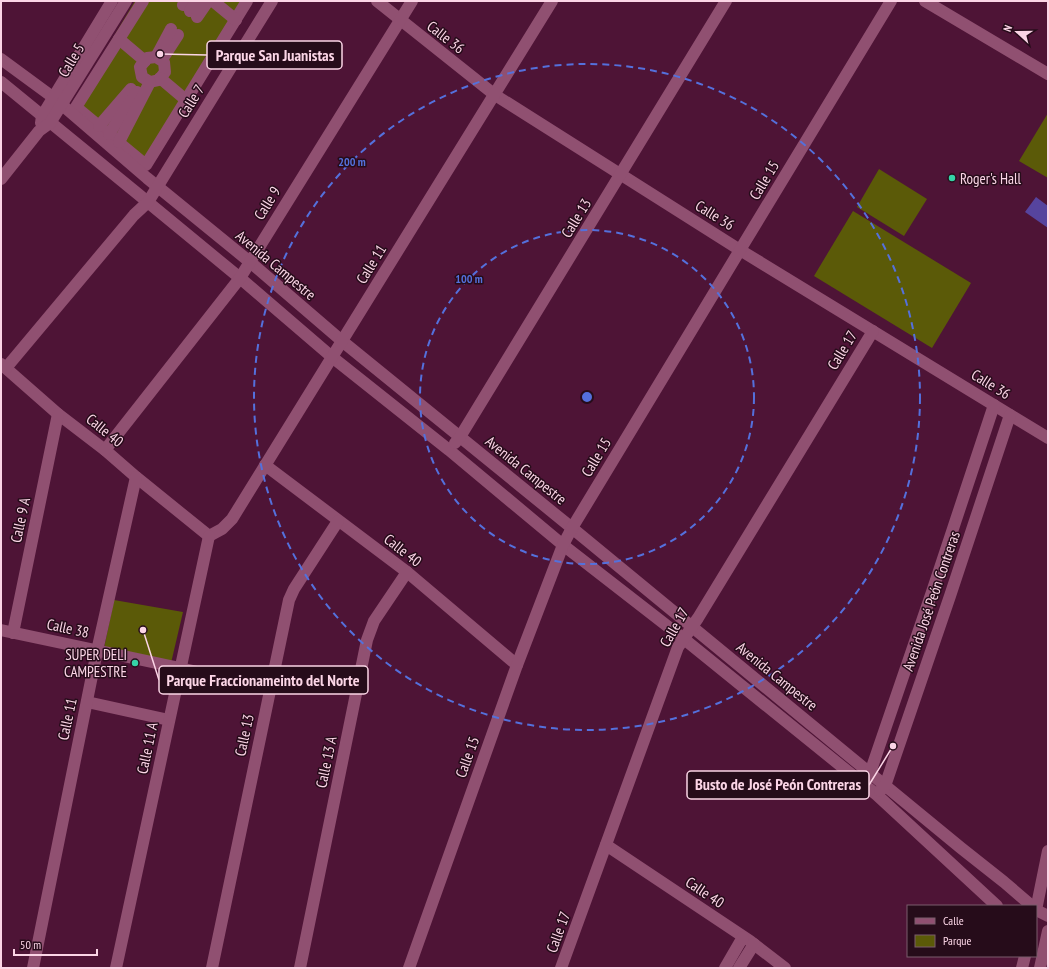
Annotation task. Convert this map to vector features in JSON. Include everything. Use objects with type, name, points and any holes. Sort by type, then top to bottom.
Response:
[{"type":"street","name":"Calle 5","points":[[58,102],[112,1]]},
{"type":"street","name":"Calle 5","points":[[1,179],[39,130],[126,1]]},
{"type":"street","points":[[143,1],[76,107],[146,164],[247,1]]},
{"type":"street","points":[[190,7],[202,1]]},
{"type":"street","points":[[190,7],[208,1]]},
{"type":"street","points":[[213,1],[236,20]]},
{"type":"street","name":"Calle 7","points":[[134,215],[138,194],[254,1]]},
{"type":"street","name":"Calle 7","points":[[3,366],[134,215],[148,202],[272,1]]},
{"type":"street","name":"Calle 36","points":[[377,1],[400,21],[495,95],[740,250],[1048,438]]},
{"type":"street","name":"Calle 9","points":[[105,450],[240,278],[412,1]]},
{"type":"street","name":"Calle 11","points":[[209,536],[222,529],[232,519],[552,1]]},
{"type":"street","name":"Calle 13","points":[[449,450],[460,437],[726,1]]},
{"type":"street","name":"Calle 15","points":[[409,968],[517,665],[563,545],[891,1]]},
{"type":"street","points":[[926,1],[1048,74]]},
{"type":"street","points":[[109,134],[155,72],[176,33]]},
{"type":"street","points":[[117,42],[144,63],[140,67],[155,72],[188,97]]},
{"type":"street","name":"Avenida Campestre","points":[[1,59],[58,102],[147,178],[250,262],[342,341],[692,626],[1031,905]]},
{"type":"street","points":[[109,134],[155,72]]},
{"type":"street","name":"Avenida Campestre","points":[[1,82],[240,278],[332,357],[449,450],[563,545],[684,639],[877,795],[996,905]]},
{"type":"street","name":"Calle 17","points":[[562,968],[678,647],[873,331]]},
{"type":"street","name":"Calle 40","points":[[3,366],[58,414],[105,450],[209,536]]},
{"type":"street","name":"Avenida José Peón Contreras","points":[[861,783],[870,773],[994,405]]},
{"type":"street","name":"Calle 9 A","points":[[7,632],[58,414]]},
{"type":"street","name":"Avenida José Peón Contreras","points":[[877,795],[885,786],[1010,415]]},
{"type":"street","name":"Calle 40","points":[[265,465],[407,572],[517,665]]},
{"type":"street","name":"Calle 11","points":[[32,968],[97,651],[136,477]]},
{"type":"street","name":"Calle 13","points":[[212,968],[289,600],[294,589],[338,521]]},
{"type":"street","name":"Calle 11 A","points":[[116,968],[209,536]]},
{"type":"street","name":"Calle 13 A","points":[[300,968],[367,640],[374,621],[407,572]]},
{"type":"street","points":[[933,588],[950,596]]},
{"type":"street","name":"Calle 38","points":[[7,632],[180,668],[270,689]]},
{"type":"street","points":[[87,702],[169,720]]},
{"type":"street","name":"Calle 40","points":[[606,845],[744,937],[785,968]]},
{"type":"street","points":[[1037,905],[1048,851]]},
{"type":"street","points":[[1037,910],[1048,916]]},
{"type":"street","points":[[1040,968],[1044,933]]},
{"type":"street","points":[[725,968],[744,937]]},
{"type":"street","points":[[739,968],[754,944]]},
{"type":"street","points":[[1022,968],[1025,957]]},
{"type":"green space","points":[[135,1],[250,1],[147,168],[71,108]]},
{"type":"green space","points":[[1048,113],[1048,178],[1019,161]]},
{"type":"green space","points":[[879,169],[927,199],[904,236],[857,207]]},
{"type":"green space","points":[[853,211],[971,283],[932,348],[814,276]]},
{"type":"green space","points":[[114,600],[183,612],[171,663],[104,648]]},
{"type":"shaded area","points":[[1036,197],[1048,206],[1048,228],[1025,212]]},
{"type":"place","name":"Parque San Juanistas","points":[[160,54]]},
{"type":"place","name":"Roger's Hall","points":[[952,178]]},
{"type":"place","name":"Parque Fraccionameinto del Norte","points":[[143,630]]},
{"type":"place","name":"SUPER DELI CAMPESTRE","points":[[135,663]]},
{"type":"place","name":"Busto de José Peón Contreras","points":[[893,746]]}]
